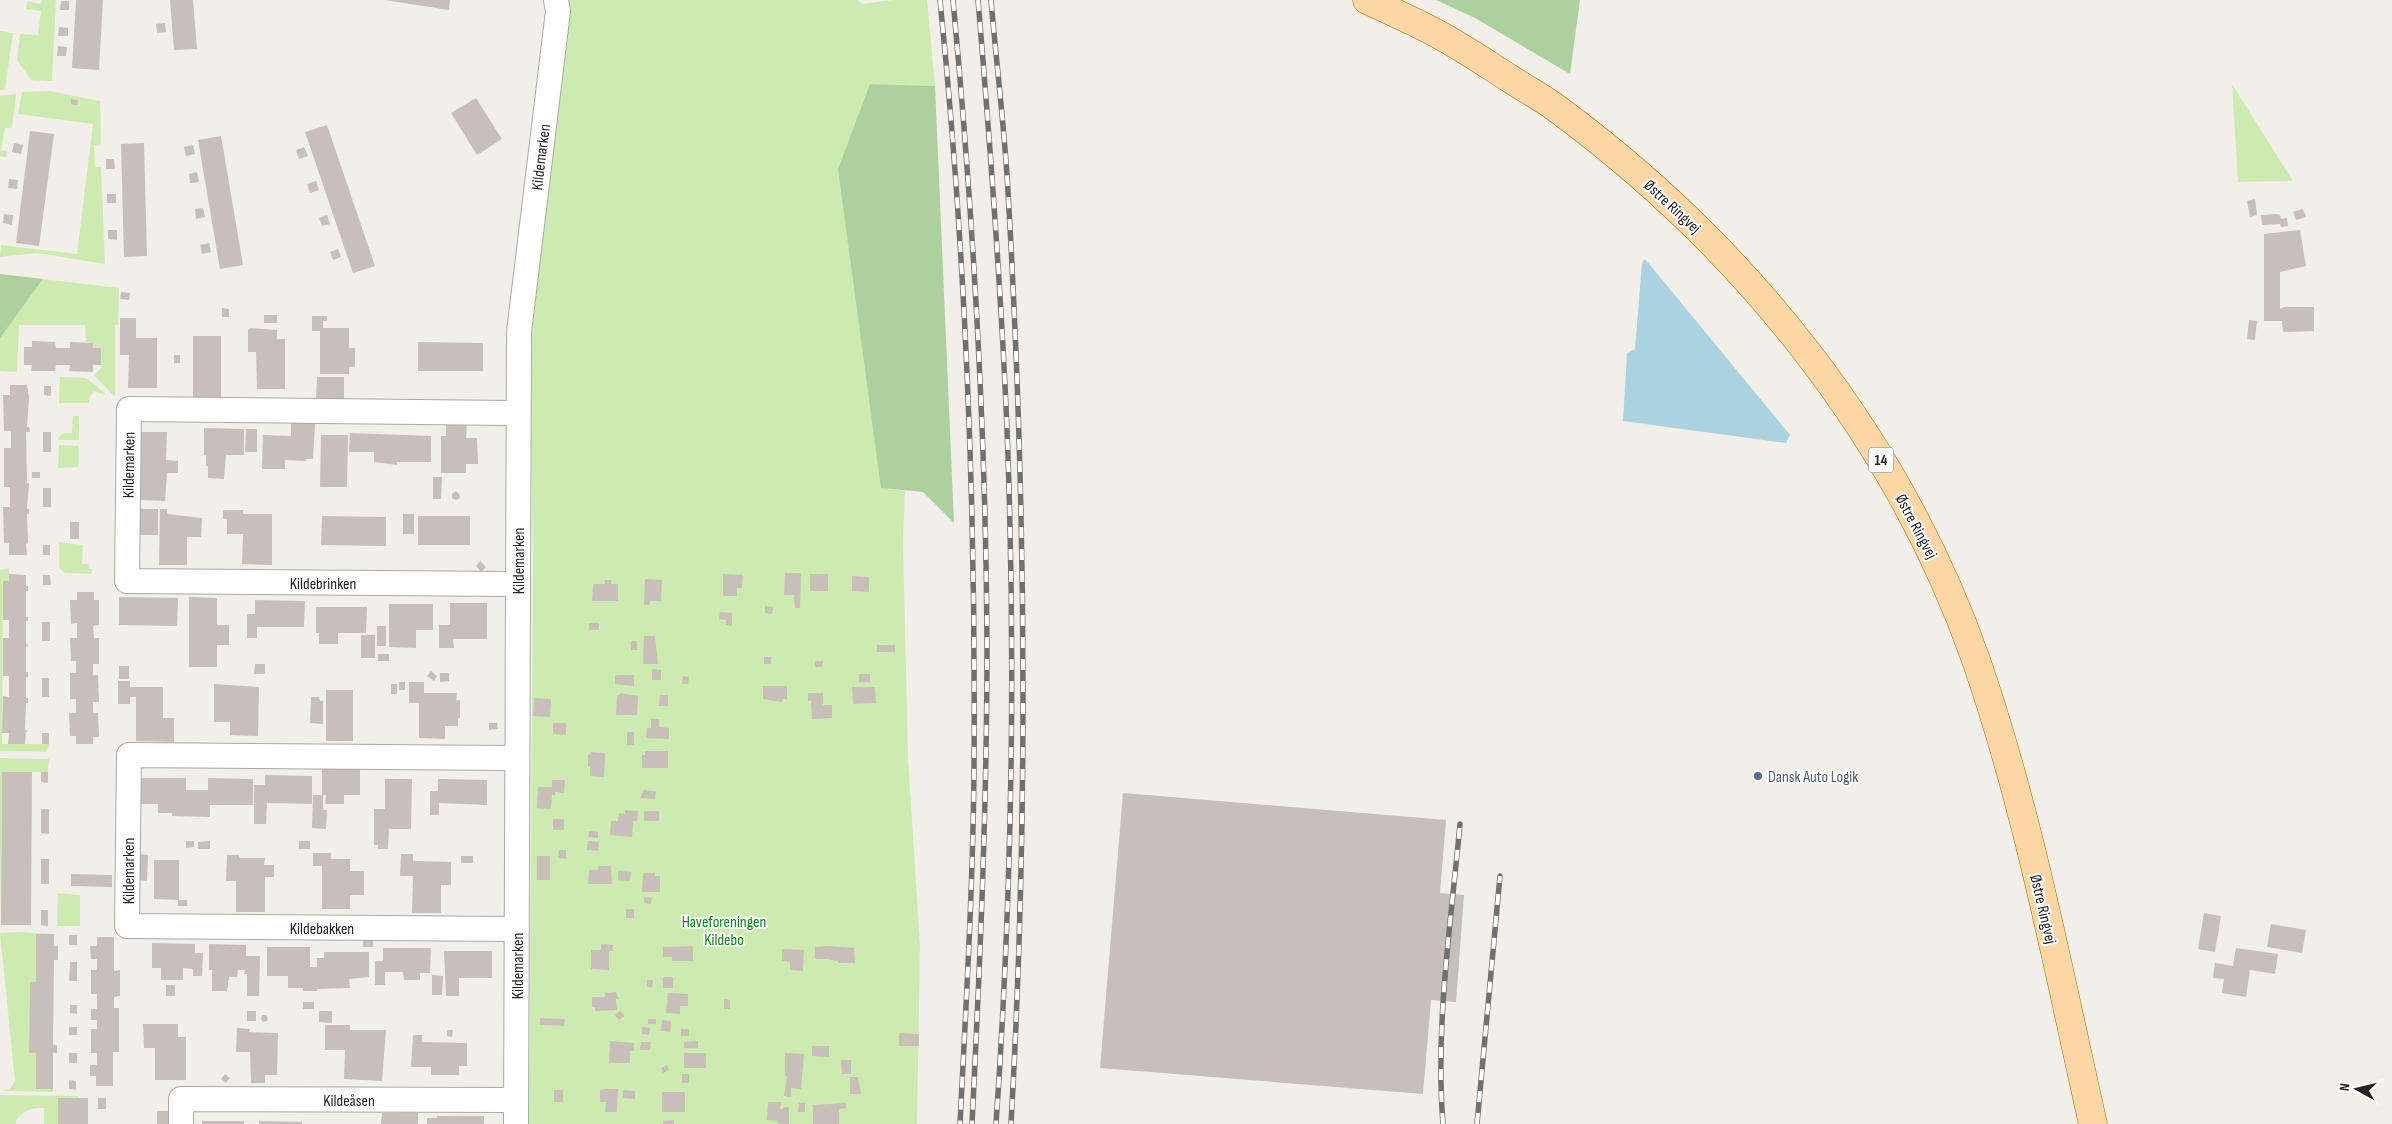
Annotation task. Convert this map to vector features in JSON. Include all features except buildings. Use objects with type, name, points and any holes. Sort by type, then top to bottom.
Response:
[{"type":"main road","name":"Østre Ringvej","points":[[1367,0],[1442,36],[1555,107],[1664,194],[1747,278],[1825,374],[1893,480],[1938,565],[1975,657],[2005,754],[2041,894],[2093,1124]]},
{"type":"street","name":"Kildemarken","points":[[516,1124],[519,332],[558,11],[556,0]]},
{"type":"street","name":"Kildemarken","points":[[127,581],[129,410],[518,413]]},
{"type":"street","name":"Kildebrinken","points":[[127,581],[518,584]]},
{"type":"street","name":"Kildemarken","points":[[127,926],[129,755],[517,758]]},
{"type":"street","name":"Kildebakken","points":[[127,926],[517,929]]},
{"type":"street","name":"Kildeåsen","points":[[181,1124],[181,1099],[516,1100]]},
{"type":"green space","points":[[42,0],[56,0],[52,81],[31,80],[17,60],[20,34],[38,35],[41,11],[26,9],[27,1],[41,4]]},
{"type":"green space","name":"Haveforeningen Kildebo","points":[[568,0],[857,0],[862,4],[893,0],[927,0],[935,86],[870,84],[881,488],[905,491],[903,541],[908,757],[920,945],[917,1124],[529,1124],[533,558],[530,326]]},
{"type":"green space","points":[[1436,0],[1580,0],[1570,74],[1475,18]]},
{"type":"green space","points":[[0,31],[13,33],[5,89],[0,90]]},
{"type":"green space","points":[[870,84],[935,86],[954,523],[923,492],[881,488],[838,169]]},
{"type":"green space","points":[[2232,84],[2293,181],[2238,182]]},
{"type":"green space","points":[[49,91],[100,101],[101,144],[94,145],[95,167],[101,167],[105,264],[37,253],[0,257],[1,245],[77,254],[93,124],[18,114],[22,92]]},
{"type":"green space","points":[[16,94],[12,128],[5,128],[1,150],[7,151],[6,157],[0,156],[0,96]]},
{"type":"green space","points":[[0,274],[43,279],[0,338]]},
{"type":"green space","points":[[43,279],[119,288],[118,325],[115,325],[115,397],[94,375],[101,368],[101,349],[93,348],[93,343],[86,342],[85,325],[19,325],[17,372],[0,371],[0,338]]},
{"type":"green space","points":[[60,377],[86,378],[104,392],[105,395],[94,391],[89,398],[89,403],[59,403]]},
{"type":"green space","points":[[73,416],[79,416],[79,440],[58,440],[64,433],[72,433]]},
{"type":"green space","points":[[59,445],[79,446],[78,467],[58,468]]},
{"type":"green space","points":[[59,542],[83,545],[82,564],[88,564],[89,569],[92,569],[91,574],[65,573],[59,568]]},
{"type":"green space","points":[[9,568],[9,581],[3,582],[2,744],[49,744],[47,752],[0,751],[0,570]]},
{"type":"green space","points":[[0,758],[49,759],[48,772],[2,772],[0,925]]},
{"type":"green space","points":[[58,893],[80,895],[80,926],[57,926]]},
{"type":"green space","points":[[0,933],[50,934],[36,934],[36,982],[30,982],[29,1053],[36,1053],[36,1088],[53,1089],[53,1092],[0,1091],[10,1089],[15,1081]]},
{"type":"green space","points":[[0,1095],[78,1096],[78,1098],[58,1124],[44,1124],[44,1108],[40,1108],[29,1110],[22,1114],[16,1120],[16,1124],[0,1124]]},
{"type":"water","points":[[1645,259],[1790,435],[1786,443],[1623,421],[1627,353],[1635,349],[1642,263]]},
{"type":"railway","points":[[940,0],[957,192],[963,288],[973,576],[973,813],[969,946],[960,1124]]},
{"type":"railway","points":[[953,0],[967,161],[977,322],[986,563],[987,704],[980,944],[972,1124]]},
{"type":"railway","points":[[978,0],[1002,322],[1010,516],[1012,690],[1009,863],[996,1124]]},
{"type":"railway","points":[[991,0],[1007,175],[1018,412],[1021,530],[1023,649],[1021,887],[1011,1124]]},
{"type":"railway","points":[[1443,1124],[1441,1087],[1442,1012],[1460,824]]},
{"type":"railway","points":[[1477,1124],[1500,876]]},
{"type":"place","name":"Dansk Auto Logik","points":[[1758,776]]}]
